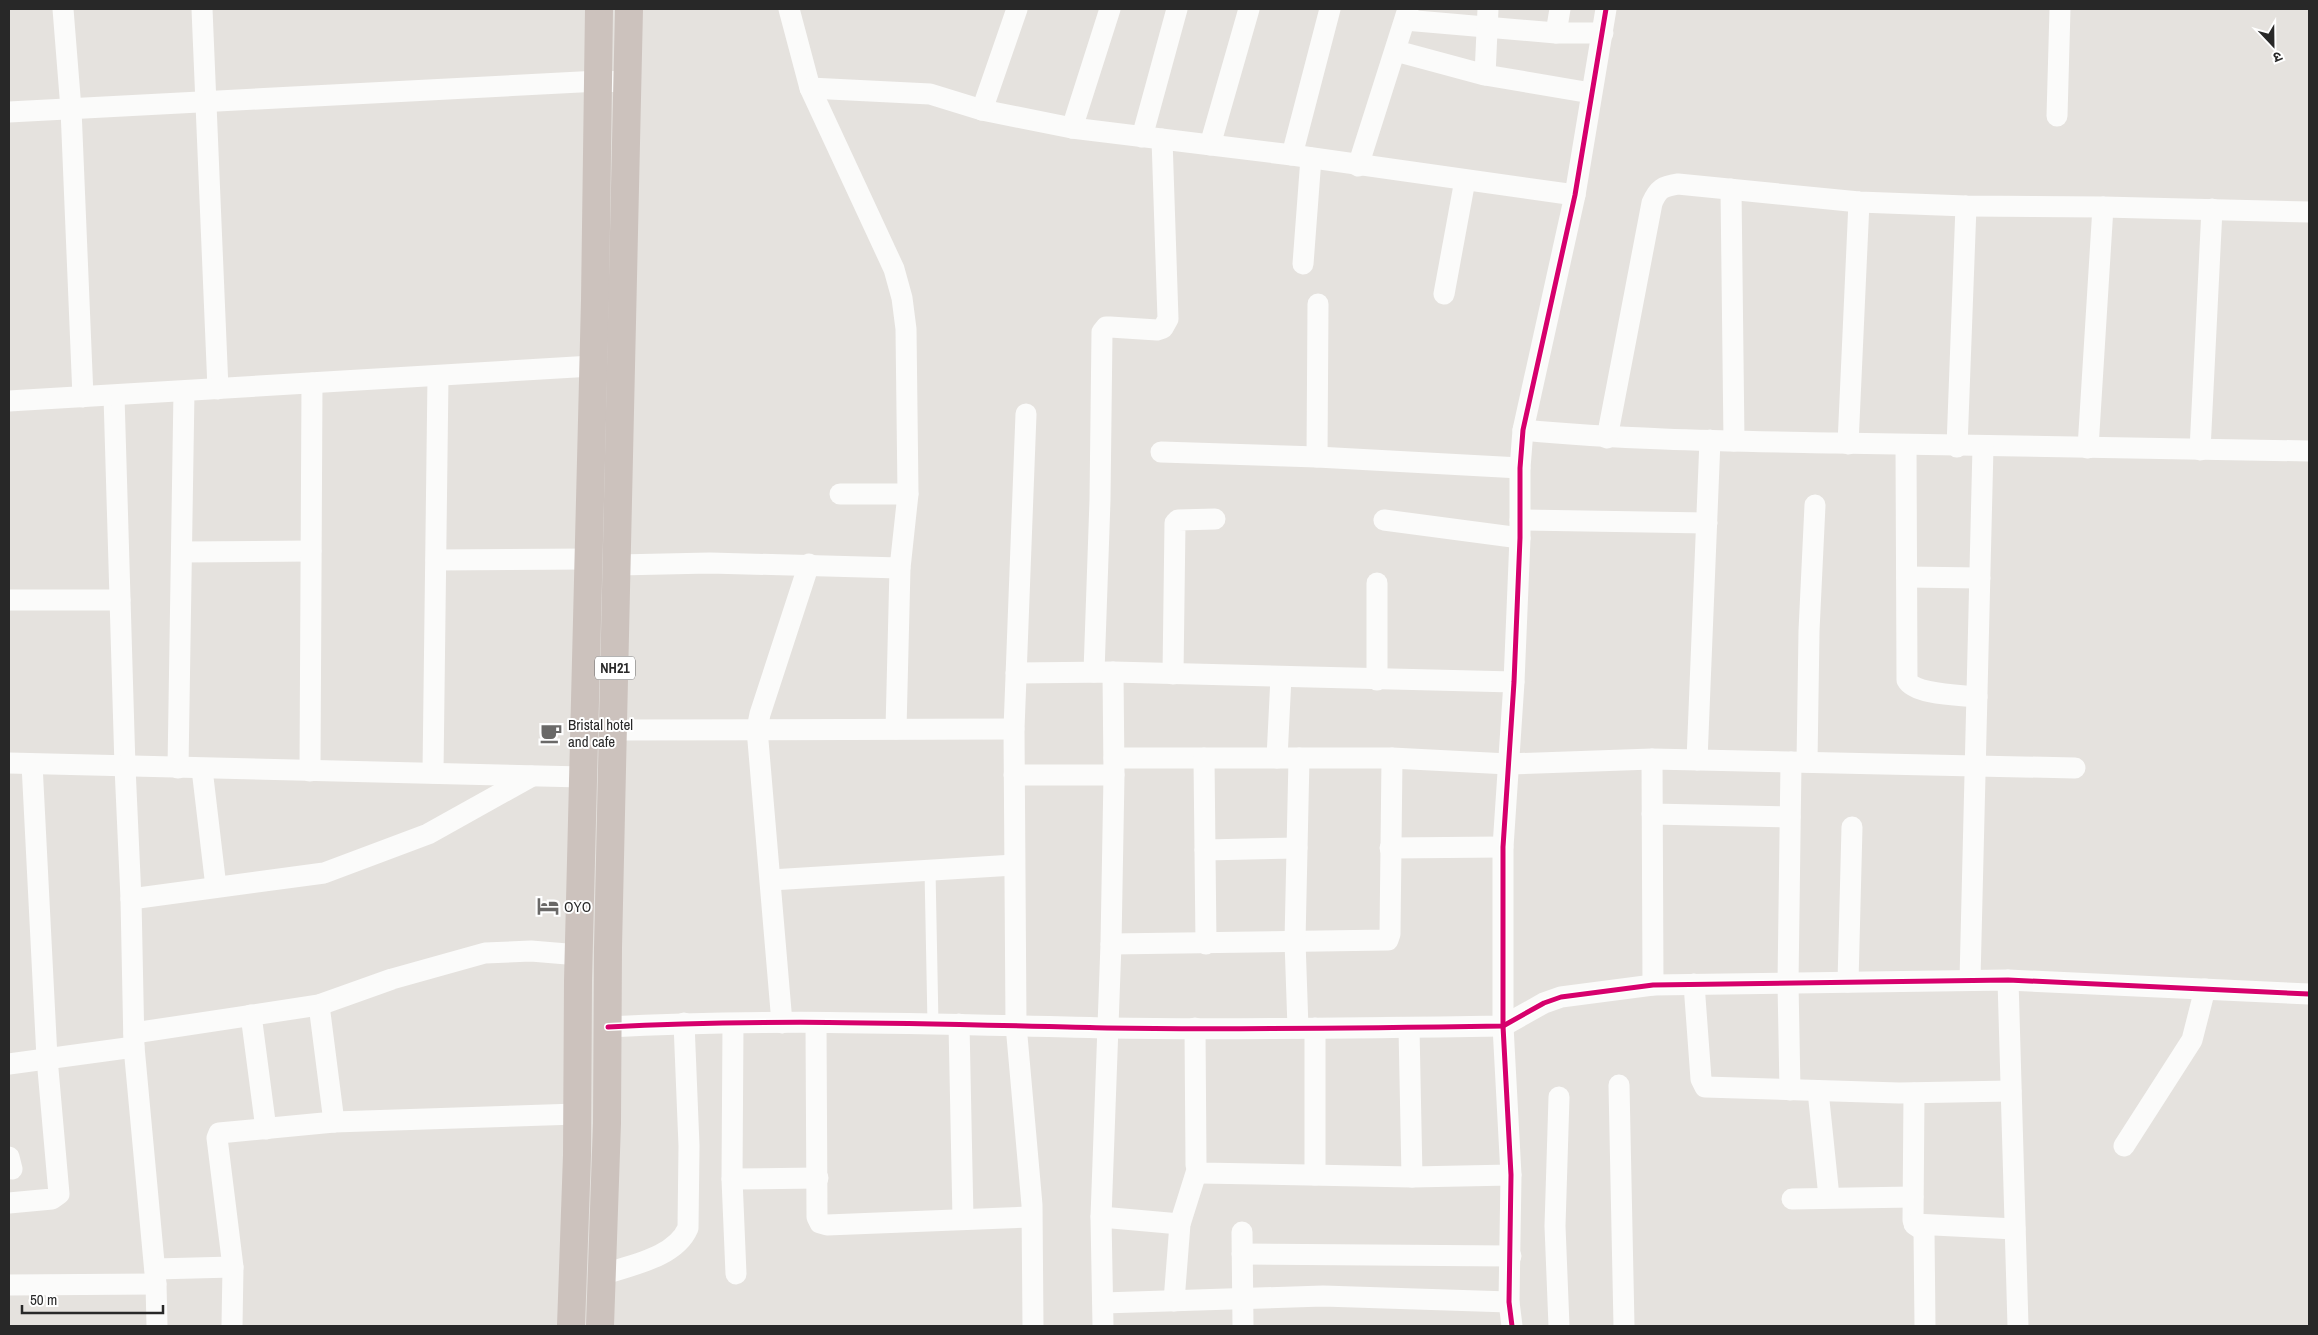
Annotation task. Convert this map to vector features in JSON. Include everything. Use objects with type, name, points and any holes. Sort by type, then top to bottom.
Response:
[{"type":"highway","name":"NH21","points":[[570,1326],[577,1114],[599,9]]},
{"type":"highway","name":"NH21","points":[[600,1326],[607,1123],[629,9]]},
{"type":"street","points":[[63,9],[71,109],[83,397]]},
{"type":"street","points":[[202,9],[218,389]]},
{"type":"street","points":[[789,9],[810,88],[894,269],[902,298],[906,329],[908,494],[900,568],[896,728]]},
{"type":"street","points":[[982,110],[1018,9]]},
{"type":"street","points":[[1072,128],[1110,9]]},
{"type":"street","points":[[1103,1326],[1100,1217],[1111,944],[1114,766],[1104,672],[1100,500],[1102,332],[1110,327],[1157,330],[1163,328],[1168,319],[1152,138],[1177,9]]},
{"type":"street","points":[[1210,145],[1249,9]]},
{"type":"street","points":[[1303,264],[1302,156],[1330,9]]},
{"type":"street","points":[[1556,33],[1560,9]]},
{"type":"street","points":[[1512,1326],[1509,1302],[1511,1174],[1502,1026],[1503,847],[1514,682],[1520,529],[1520,468],[1524,430],[1575,195],[1606,9]]},
{"type":"street","points":[[2057,116],[2060,9]]},
{"type":"street","points":[[1358,166],[1407,14],[1488,17],[1556,33],[1603,33]]},
{"type":"street","points":[[1485,75],[1488,17]]},
{"type":"street","points":[[1396,51],[1485,75],[1591,93]]},
{"type":"street","points":[[9,112],[598,81],[628,82]]},
{"type":"street","points":[[810,88],[930,94],[982,110],[1072,128],[1302,156],[1358,166],[1575,195]]},
{"type":"street","points":[[1444,294],[1465,180]]},
{"type":"street","points":[[1607,438],[1652,203],[1658,191],[1665,185],[1678,184],[1859,202],[1966,206],[2309,212]]},
{"type":"street","points":[[1731,189],[1734,441]]},
{"type":"street","points":[[1848,444],[1859,202]]},
{"type":"street","points":[[1957,447],[1966,206]]},
{"type":"street","points":[[2088,448],[2103,207]]},
{"type":"street","points":[[2200,450],[2212,209]]},
{"type":"street","points":[[1317,457],[1318,304]]},
{"type":"street","points":[[9,401],[592,366]]},
{"type":"street","points":[[433,774],[438,376]]},
{"type":"street","points":[[310,771],[312,383]]},
{"type":"street","points":[[178,768],[184,391]]},
{"type":"street","points":[[114,396],[124,767],[131,899],[134,1040],[156,1276],[157,1326]]},
{"type":"street","points":[[1026,414],[1014,729],[1014,865],[1016,1025],[1031,1217],[1032,1326]]},
{"type":"street","points":[[1524,430],[1607,438],[1957,447],[2309,451]]},
{"type":"street","points":[[1697,760],[1710,440]]},
{"type":"street","points":[[1906,445],[1906,674],[1909,684],[1928,692],[1977,697]]},
{"type":"street","points":[[1970,980],[1983,447]]},
{"type":"street","points":[[1161,452],[1317,457],[1520,468]]},
{"type":"street","points":[[840,494],[908,494]]},
{"type":"street","points":[[1790,1090],[1788,983],[1790,817],[1799,762],[1816,505]]},
{"type":"street","points":[[1173,674],[1175,523],[1178,520],[1215,519]]},
{"type":"street","points":[[1384,520],[1520,529],[1707,523]]},
{"type":"street","points":[[182,552],[311,551]]},
{"type":"street","points":[[436,560],[588,559]]},
{"type":"street","points":[[618,565],[710,563],[809,564],[900,568]]},
{"type":"street","points":[[782,1023],[757,729],[760,714],[809,564]]},
{"type":"street","points":[[1906,577],[1980,578]]},
{"type":"street","points":[[1377,583],[1377,680]]},
{"type":"street","points":[[9,600],[120,600]]},
{"type":"street","points":[[1016,673],[1104,672],[1514,682]]},
{"type":"street","points":[[1277,758],[1281,677]]},
{"type":"street","points":[[614,730],[1014,729]]},
{"type":"street","points":[[1204,758],[1206,944]]},
{"type":"street","points":[[1014,775],[1204,758],[1392,758],[1508,764],[1652,759],[2075,768]]},
{"type":"street","points":[[1299,758],[1295,941],[1306,1028],[1315,1175]]},
{"type":"street","points":[[1111,944],[1206,944],[1390,939],[1392,758]]},
{"type":"street","points":[[1652,759],[1653,984]]},
{"type":"street","points":[[9,763],[583,777]]},
{"type":"street","points":[[9,1203],[52,1200],[59,1194],[46,1058],[32,764]]},
{"type":"street","points":[[202,769],[216,887]]},
{"type":"street","points":[[131,899],[324,872],[342,867],[428,834],[533,776]]},
{"type":"street","points":[[1652,814],[1790,817]]},
{"type":"street","points":[[1848,982],[1852,827]]},
{"type":"street","points":[[1390,848],[1503,847]]},
{"type":"street","points":[[1205,850],[1297,848]]},
{"type":"street","points":[[771,880],[1014,865]]},
{"type":"street","points":[[9,1064],[251,1016],[319,1005],[392,979],[485,953],[532,951],[579,955]]},
{"type":"street","points":[[608,1028],[684,1023],[959,1024],[1108,1028],[1409,1028],[1502,1026],[1544,1003],[1561,997],[1653,984],[2008,980],[2309,994]]},
{"type":"street","points":[[2008,980],[2018,1326]]},
{"type":"street","points":[[1694,984],[1701,1079],[1705,1087],[1914,1093],[2011,1091]]},
{"type":"street","points":[[2124,1146],[2192,1040],[2206,989]]},
{"type":"street","points":[[319,1005],[334,1122]]},
{"type":"street","points":[[251,1016],[266,1129]]},
{"type":"street","points":[[602,1275],[664,1252],[684,1236],[688,1228],[689,1146],[684,1023]]},
{"type":"street","points":[[733,1024],[732,1178],[736,1274]]},
{"type":"street","points":[[816,1024],[817,1217],[820,1223],[827,1225],[1031,1217]]},
{"type":"street","points":[[959,1024],[963,1219]]},
{"type":"street","points":[[1174,1301],[1180,1224],[1197,1170],[1195,1028]]},
{"type":"street","points":[[1409,1028],[1412,1177]]},
{"type":"street","points":[[1619,1085],[1624,1326]]},
{"type":"street","points":[[1818,1091],[1829,1197]]},
{"type":"street","points":[[1914,1093],[1914,1224]]},
{"type":"street","points":[[1558,1326],[1555,1226],[1559,1097]]},
{"type":"street","points":[[232,1326],[233,1267],[217,1136],[222,1132],[334,1122],[577,1114]]},
{"type":"street","points":[[1197,1170],[1203,1174],[1412,1177],[1511,1174]]},
{"type":"street","points":[[732,1178],[818,1178]]},
{"type":"street","points":[[1792,1198],[1913,1197]]},
{"type":"street","points":[[1100,1217],[1180,1224]]},
{"type":"street","points":[[1914,1224],[2015,1229]]},
{"type":"street","points":[[1914,1224],[1924,1231],[1925,1326]]},
{"type":"street","points":[[1242,1232],[1244,1326]]},
{"type":"street","points":[[1242,1254],[1511,1256]]},
{"type":"street","points":[[9,1285],[156,1276],[233,1267]]},
{"type":"street","points":[[1103,1303],[1323,1296],[1509,1302]]},
{"type":"lane","points":[[930,870],[933,1024]]},
{"type":"cycle path","points":[[1512,1326],[1509,1302],[1511,1175],[1503,1026],[1503,847],[1514,682],[1520,538],[1520,468],[1523,430],[1575,195],[1606,9]]},
{"type":"cycle path","points":[[608,1027],[795,1022],[1156,1029],[1503,1026],[1544,1003],[1561,997],[1653,985],[2008,980],[2309,994]]},
{"type":"place","name":"Bristal hotel and cafe","points":[[551,733]]},
{"type":"place","name":"OYO","points":[[548,906]]}]
